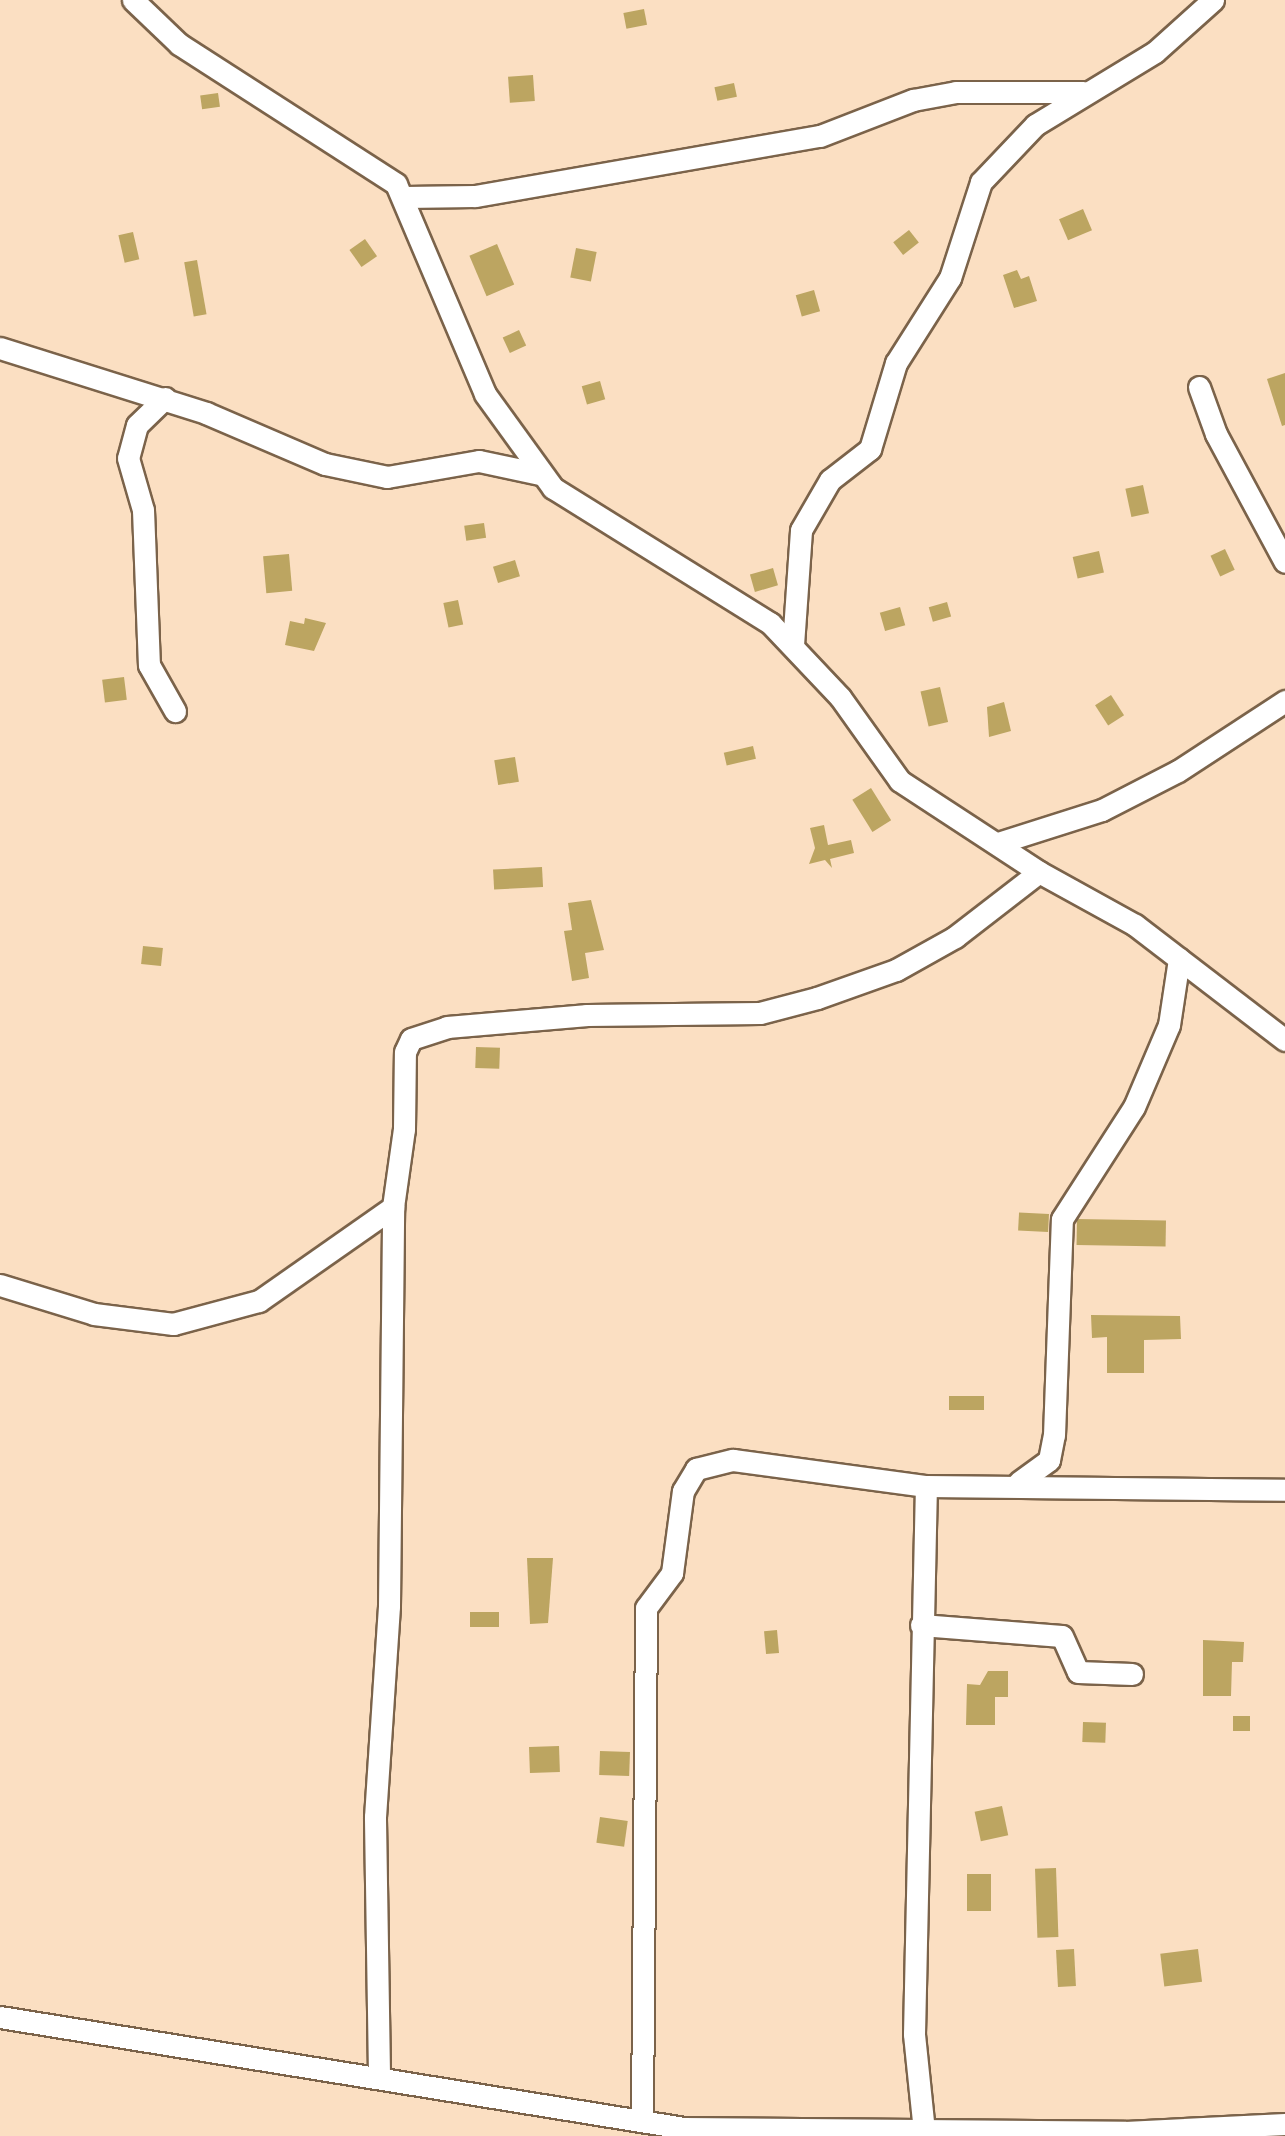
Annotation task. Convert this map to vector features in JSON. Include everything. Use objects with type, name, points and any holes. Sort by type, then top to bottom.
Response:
[{"type":"street","points":[[133,0],[179,44],[385,176],[405,197],[485,394],[540,474],[596,518],[718,586],[793,645],[840,697],[900,781],[1039,872],[1098,901],[1285,1040]]},
{"type":"street","points":[[793,645],[802,530],[830,480],[870,449],[896,363],[950,278],[981,182],[1035,125],[1085,92],[1155,52],[1213,0]]},
{"type":"street","points":[[405,197],[475,196],[820,136],[913,100],[956,92],[1085,92]]},
{"type":"street","points":[[0,348],[165,398],[325,464],[387,477],[479,461],[540,474]]},
{"type":"street","points":[[1199,387],[1216,433],[1285,562]]},
{"type":"street","points":[[165,398],[137,425],[128,458],[143,510],[149,665],[175,711]]},
{"type":"street","points":[[998,843],[1102,810],[1178,771],[1285,701]]},
{"type":"street","points":[[379,2074],[375,1817],[388,1606],[393,1207],[404,1129],[405,1052],[420,1035],[586,1015],[760,1013],[794,1004],[896,970],[955,937],[1039,872]]},
{"type":"street","points":[[1019,1482],[1049,1460],[1054,1435],[1062,1219],[1134,1107],[1170,1025],[1179,959]]},
{"type":"street","points":[[0,1285],[94,1314],[173,1324],[259,1301],[393,1207]]},
{"type":"street","points":[[642,2121],[646,1608],[672,1573],[688,1478],[710,1462],[733,1460],[926,1486],[1019,1482],[1285,1490]]},
{"type":"street","points":[[924,2131],[914,2034],[926,1486]]},
{"type":"street","points":[[921,1625],[1062,1636],[1078,1672],[1132,1674]]},
{"type":"street","points":[[0,2018],[379,2074],[684,2128],[1125,2132],[1285,2123]]},
{"type":"building","points":[[644,9],[647,25],[626,29],[623,13]]},
{"type":"building","points":[[533,75],[535,101],[510,103],[508,77]]},
{"type":"building","points":[[734,83],[737,97],[717,101],[714,87]]},
{"type":"building","points":[[218,93],[220,107],[202,109],[200,96]]},
{"type":"building","points":[[1083,209],[1092,230],[1068,240],[1059,219]]},
{"type":"building","points":[[909,230],[919,243],[903,255],[893,242]]},
{"type":"building","points":[[133,232],[139,259],[125,263],[118,235]]},
{"type":"building","points":[[365,239],[377,256],[361,267],[349,250]]},
{"type":"building","points":[[497,244],[514,285],[487,296],[469,256]]},
{"type":"building","points":[[576,248],[597,252],[591,281],[570,277]]},
{"type":"building","points":[[197,260],[207,314],[194,316],[184,262]]},
{"type":"building","points":[[1017,270],[1021,279],[1029,276],[1037,301],[1014,308],[1003,275]]},
{"type":"building","points":[[814,290],[820,311],[802,316],[796,295]]},
{"type":"building","points":[[519,330],[526,345],[510,353],[503,338]]},
{"type":"building","points":[[1285,373],[1285,425],[1282,426],[1267,379]]},
{"type":"building","points":[[600,381],[605,399],[587,405],[582,386]]},
{"type":"building","points":[[1143,485],[1149,513],[1131,517],[1125,489]]},
{"type":"building","points":[[484,523],[486,538],[466,541],[464,526]]},
{"type":"building","points":[[1225,549],[1235,570],[1220,577],[1210,556]]},
{"type":"building","points":[[1099,551],[1104,572],[1078,579],[1073,557]]},
{"type":"building","points":[[289,554],[292,591],[266,593],[263,556]]},
{"type":"building","points":[[515,560],[520,576],[498,583],[493,567]]},
{"type":"building","points":[[773,568],[778,585],[755,592],[750,575]]},
{"type":"building","points":[[458,600],[463,624],[449,628],[443,603]]},
{"type":"building","points":[[947,602],[951,616],[933,622],[929,607]]},
{"type":"building","points":[[900,607],[905,625],[885,631],[880,613]]},
{"type":"building","points":[[305,618],[326,623],[314,651],[285,645],[290,621],[304,624]]},
{"type":"building","points":[[124,677],[127,700],[105,703],[102,680]]},
{"type":"building","points":[[940,687],[948,722],[929,727],[921,691]]},
{"type":"building","points":[[1111,695],[1124,715],[1108,725],[1095,705]]},
{"type":"building","points":[[1004,702],[1011,731],[989,737],[987,707]]},
{"type":"building","points":[[753,746],[756,759],[727,765],[724,753]]},
{"type":"building","points":[[515,757],[519,782],[498,785],[494,760]]},
{"type":"building","points":[[871,788],[891,820],[872,832],[852,800]]},
{"type":"building","points":[[824,825],[828,845],[851,840],[854,853],[830,859],[832,868],[825,860],[809,864],[815,848],[810,828]]},
{"type":"building","points":[[542,867],[543,887],[494,890],[493,870]]},
{"type":"building","points":[[591,900],[604,950],[585,953],[589,978],[572,981],[564,931],[572,930],[568,903]]},
{"type":"building","points":[[143,946],[163,948],[161,966],[141,964]]},
{"type":"building","points":[[476,1047],[500,1048],[499,1069],[475,1068]]},
{"type":"building","points":[[1019,1212],[1049,1214],[1048,1232],[1018,1230]]},
{"type":"building","points":[[1077,1219],[1166,1221],[1166,1247],[1077,1245]]},
{"type":"building","points":[[1091,1315],[1180,1316],[1181,1339],[1144,1340],[1144,1373],[1107,1373],[1107,1337],[1092,1338]]},
{"type":"building","points":[[949,1396],[984,1396],[984,1410],[949,1410]]},
{"type":"building","points":[[527,1558],[553,1558],[548,1623],[530,1624]]},
{"type":"building","points":[[470,1612],[499,1612],[499,1627],[470,1627]]},
{"type":"building","points":[[777,1630],[779,1653],[766,1654],[764,1631]]},
{"type":"building","points":[[1203,1640],[1244,1642],[1243,1662],[1232,1662],[1231,1696],[1203,1696]]},
{"type":"building","points":[[988,1671],[1008,1671],[1008,1697],[995,1697],[995,1725],[966,1725],[967,1684],[980,1685]]},
{"type":"building","points":[[1233,1716],[1250,1716],[1250,1731],[1233,1731]]},
{"type":"building","points":[[1083,1722],[1106,1723],[1105,1743],[1082,1742]]},
{"type":"building","points":[[559,1746],[560,1772],[530,1773],[529,1747]]},
{"type":"building","points":[[600,1751],[630,1752],[629,1776],[599,1775]]},
{"type":"building","points":[[1002,1806],[1008,1835],[981,1841],[975,1812]]},
{"type":"building","points":[[600,1817],[628,1821],[624,1847],[596,1843]]},
{"type":"building","points":[[1056,1868],[1058,1937],[1037,1938],[1035,1869]]},
{"type":"building","points":[[967,1874],[991,1874],[991,1911],[967,1911]]},
{"type":"building","points":[[1074,1949],[1076,1986],[1058,1987],[1056,1950]]},
{"type":"building","points":[[1198,1949],[1202,1982],[1164,1986],[1160,1954]]}]
